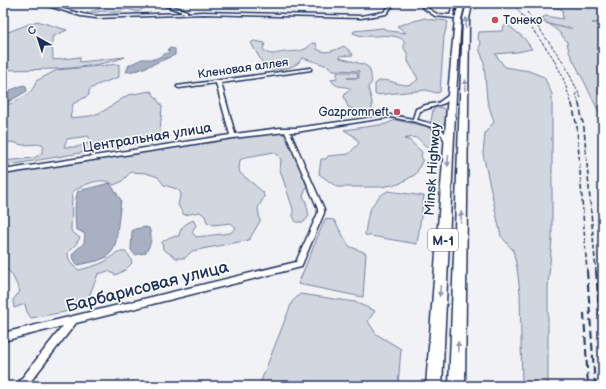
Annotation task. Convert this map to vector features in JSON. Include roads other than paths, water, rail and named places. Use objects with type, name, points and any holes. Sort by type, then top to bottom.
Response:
[{"type":"highway","name":"Minsk Highway","points":[[434,386],[452,94],[458,19],[462,3]]},
{"type":"highway","name":"Minsk Highway","points":[[457,386],[466,25],[469,3]]},
{"type":"street","points":[[39,3],[96,18],[189,13],[361,17],[385,13],[394,3]]},
{"type":"street","points":[[159,3],[189,13]]},
{"type":"street","points":[[452,16],[455,3]]},
{"type":"street","points":[[423,6],[438,16],[452,16],[458,19]]},
{"type":"street","points":[[170,14],[175,9]]},
{"type":"street","name":"Кленовая аллея","points":[[179,87],[310,69]]},
{"type":"street","points":[[218,82],[233,136]]},
{"type":"street","points":[[415,120],[418,110],[423,107],[442,104],[452,94]]},
{"type":"street","name":"Центральная улица","points":[[3,172],[233,136],[296,130],[386,116],[415,120],[430,124],[445,135],[449,144]]},
{"type":"street","name":"Барбарисовая улица","points":[[3,337],[298,265],[321,213],[321,208],[287,130]]},
{"type":"street","points":[[21,386],[73,320]]},
{"type":"water","points":[[169,48],[175,49],[175,55],[139,70],[126,72],[129,65],[142,59],[155,59],[169,52],[170,51],[167,50]]},
{"type":"water","points":[[24,85],[26,86],[27,91],[3,105],[3,93]]},
{"type":"water","points":[[110,183],[121,200],[116,241],[113,250],[107,257],[97,261],[77,265],[72,256],[74,252],[84,243],[85,234],[76,229],[75,204],[78,191]]},
{"type":"water","points":[[145,227],[149,228],[150,232],[151,238],[149,247],[145,253],[135,255],[131,250],[132,231]]},
{"type":"waterway","points":[[476,9],[479,3]]},
{"type":"waterway","points":[[514,21],[541,22],[565,28],[572,28]]},
{"type":"railway","points":[[513,3],[552,56],[562,75],[572,105]]},
{"type":"railway","points":[[527,12],[564,63],[581,98]]},
{"type":"railway","points":[[576,93],[579,105]]},
{"type":"railway","points":[[572,104],[577,127],[587,272]]},
{"type":"railway","points":[[579,104],[584,128],[596,272]]},
{"type":"railway","points":[[587,271],[595,386]]},
{"type":"railway","points":[[596,271],[603,359]]},
{"type":"railway","points":[[584,313],[588,386]]},
{"type":"place","name":"Тонеко","points":[[495,20]]},
{"type":"place","name":"Gazpromneft","points":[[397,112]]}]
